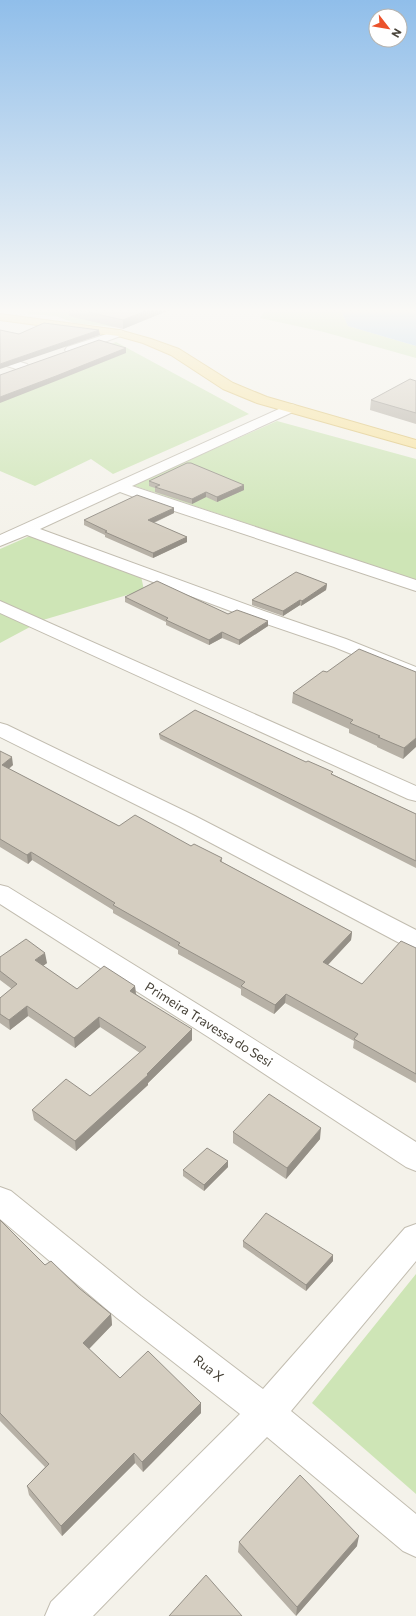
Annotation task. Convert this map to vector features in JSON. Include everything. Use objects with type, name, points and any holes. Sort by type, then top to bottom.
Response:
[{"type":"main road","points":[[226,384],[262,400],[416,444]]},
{"type":"street","points":[[0,541],[290,408]]},
{"type":"street","points":[[118,486],[155,500],[416,586]]},
{"type":"street","points":[[26,529],[258,615],[340,643],[416,674]]},
{"type":"street","points":[[0,606],[416,794]]},
{"type":"street","points":[[0,729],[187,821],[416,941]]},
{"type":"street","name":"Primeira Travessa do Sesi","points":[[0,893],[216,1028],[416,1158]]},
{"type":"street","name":"Rua X","points":[[0,1200],[129,1307],[266,1413],[416,1538]]},
{"type":"street","points":[[65,1616],[266,1413],[416,1238]]},
{"type":"green space","points":[[4,384],[194,384],[249,414],[113,474],[91,459],[35,486],[0,471],[0,386]]},
{"type":"green space","points":[[277,421],[416,459],[416,580],[132,485]]},
{"type":"green space","points":[[32,535],[141,576],[144,590],[43,620],[0,643],[0,549]]},
{"type":"green space","points":[[416,1274],[416,1494],[312,1403]]},
{"type":"building","points":[[0,384],[34,384],[0,397]]},
{"type":"building","points":[[400,384],[416,384],[416,413],[371,400]]},
{"type":"building","points":[[187,463],[191,463],[244,485],[217,497],[206,492],[192,499],[155,487],[160,485],[149,481]]},
{"type":"building","points":[[137,495],[174,508],[148,520],[187,537],[153,553],[105,532],[107,531],[84,520]]},
{"type":"building","points":[[296,572],[327,584],[302,601],[300,600],[283,611],[252,600]]},
{"type":"building","points":[[157,581],[228,614],[237,610],[268,621],[239,640],[222,632],[209,640],[166,620],[168,618],[125,597]]},
{"type":"building","points":[[359,649],[416,672],[416,738],[404,748],[350,723],[353,720],[293,693],[323,671],[327,672]]},
{"type":"building","points":[[195,710],[306,762],[308,761],[333,772],[331,774],[416,814],[416,861],[159,734]]},
{"type":"building","points":[[0,751],[12,757],[2,765],[119,826],[135,815],[191,846],[194,844],[222,858],[220,861],[352,932],[323,962],[362,984],[401,941],[416,948],[416,1074],[354,1039],[358,1034],[286,994],[275,1005],[241,986],[245,982],[178,945],[180,943],[113,905],[115,903],[31,852],[27,855],[0,839]]},
{"type":"building","points":[[26,939],[45,953],[35,960],[77,989],[104,966],[135,986],[130,991],[192,1029],[147,1074],[148,1075],[75,1141],[32,1110],[66,1079],[90,1096],[146,1047],[99,1017],[74,1038],[27,1006],[9,1020],[0,1014],[0,998],[17,984],[0,971],[0,957]]},
{"type":"building","points":[[269,1094],[321,1128],[287,1168],[233,1132]]},
{"type":"building","points":[[207,1148],[228,1161],[204,1185],[183,1170]]},
{"type":"building","points":[[266,1213],[333,1255],[306,1285],[243,1241]]},
{"type":"building","points":[[0,1220],[45,1265],[51,1261],[79,1288],[111,1314],[83,1343],[120,1378],[148,1351],[201,1403],[142,1462],[134,1453],[61,1526],[27,1486],[49,1464],[0,1413]]},
{"type":"building","points":[[300,1475],[359,1536],[297,1607],[239,1542]]},
{"type":"building","points":[[206,1575],[242,1616],[169,1616]]}]
